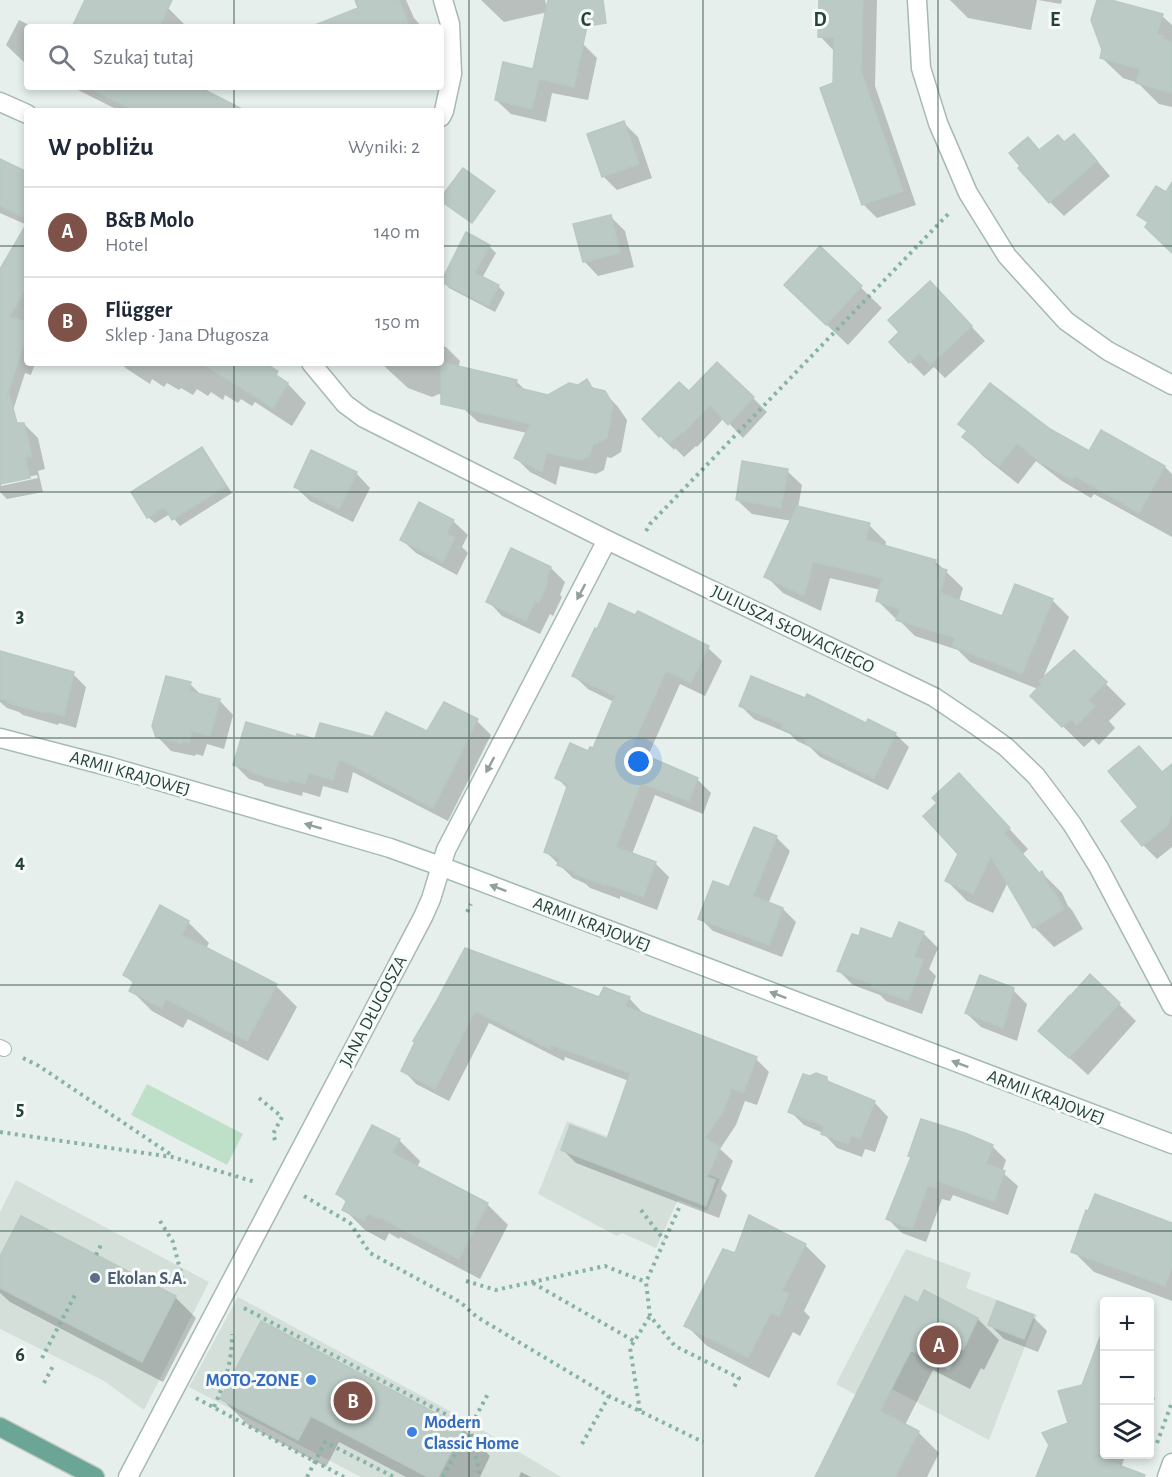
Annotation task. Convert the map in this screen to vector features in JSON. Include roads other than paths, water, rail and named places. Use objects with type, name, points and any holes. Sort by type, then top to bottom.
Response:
[{"type":"main road","points":[[0,1427],[95,1477]]},
{"type":"street","points":[[443,0],[450,24],[452,74],[444,111]]},
{"type":"street","points":[[917,0],[921,68],[938,123],[968,193],[1007,256],[1066,321],[1108,351],[1172,385]]},
{"type":"street","points":[[0,102],[24,113]]},
{"type":"street","name":"JULIUSZA SŁOWACKIEGO","points":[[313,366],[345,404],[364,418],[607,540],[934,697],[1006,747],[1036,776],[1072,824],[1099,868],[1172,1006]]},
{"type":"street","name":"JANA DŁUGOSZA","points":[[128,1477],[423,917],[446,850],[607,540]]},
{"type":"street","name":"ARMII KRAJOWEJ","points":[[0,738],[122,770],[390,848],[1172,1144]]},
{"type":"street","points":[[1167,1477],[1172,1464]]},
{"type":"place","name":"Ekolan S.A.","points":[[95,1278]]},
{"type":"place","name":"B&B Molo","points":[[939,1345]]},
{"type":"place","name":"MOTO-ZONE","points":[[311,1380]]},
{"type":"place","name":"Flügger","points":[[353,1401]]},
{"type":"place","name":"Modern Classic Home","points":[[412,1432]]}]
